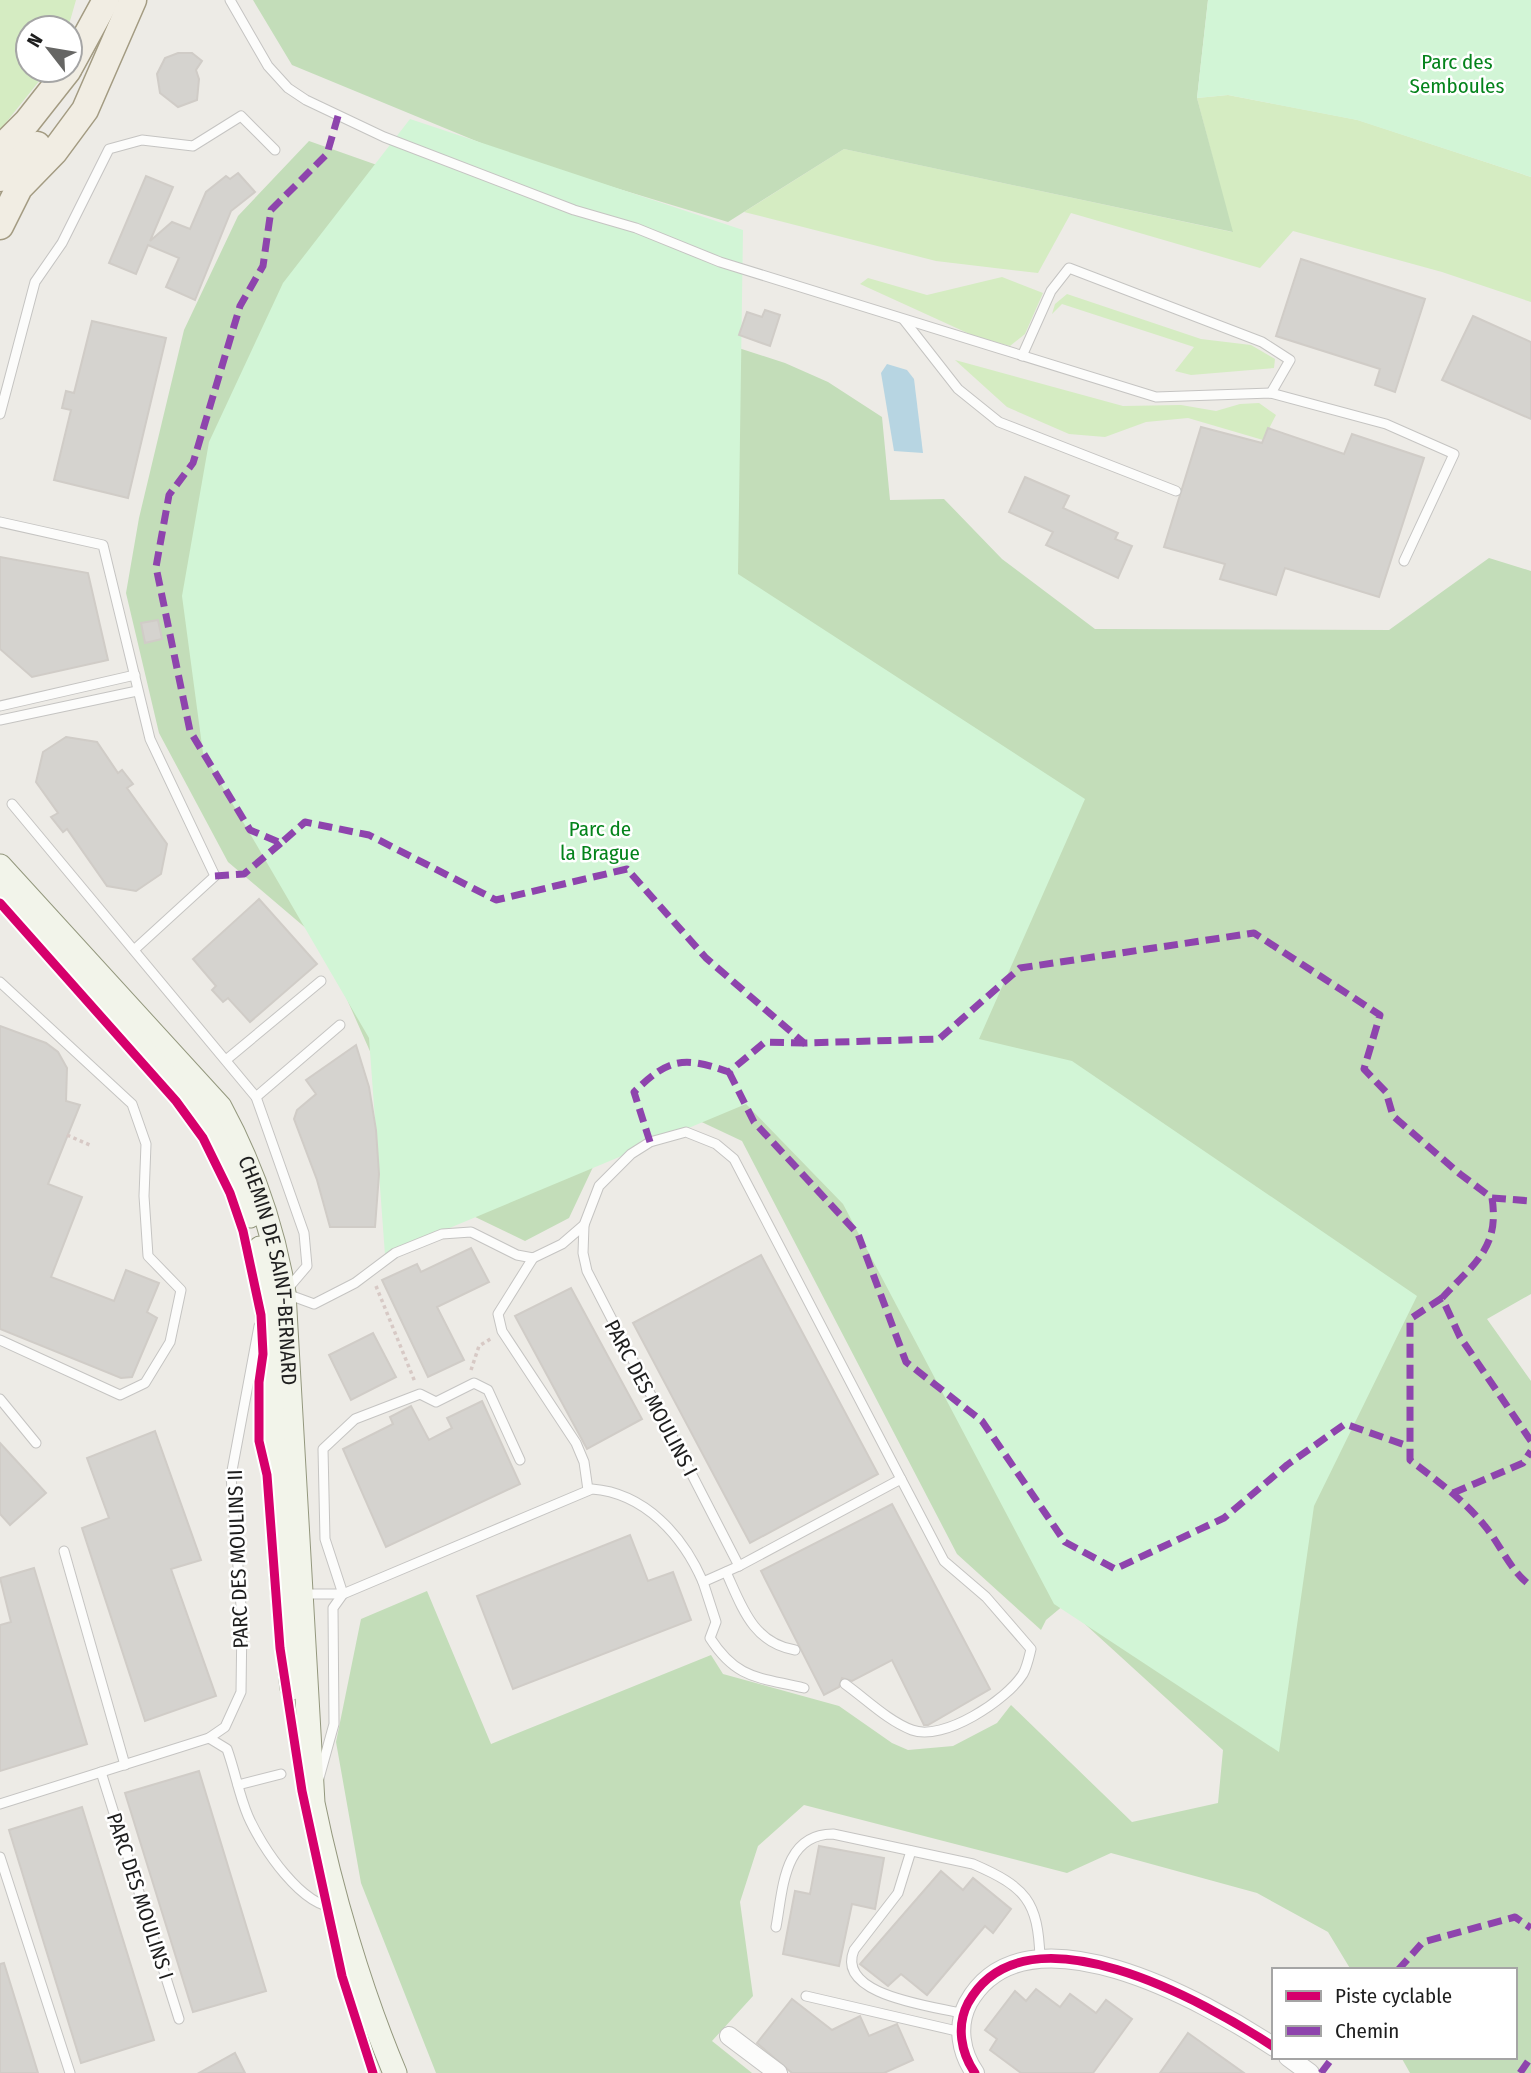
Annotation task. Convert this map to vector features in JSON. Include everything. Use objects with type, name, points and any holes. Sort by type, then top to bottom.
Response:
[{"type":"main road","points":[[84,43],[106,0]]},
{"type":"main road","points":[[0,226],[19,188],[54,152],[85,110],[133,0]]},
{"type":"main road","points":[[0,178],[61,119],[110,49]]},
{"type":"main road","points":[[0,149],[27,122],[57,84]]},
{"type":"main road","name":"CHEMIN DE SAINT-BERNARD","points":[[0,866],[220,1107],[245,1154],[276,1249],[281,1574],[297,1730],[308,1767]]},
{"type":"main road","name":"CHEMIN DE SAINT-BERNARD","points":[[0,891],[206,1120],[243,1195],[275,1290],[302,1594],[308,1767],[313,1803],[324,1856],[379,2035],[395,2073]]},
{"type":"main road","points":[[281,1574],[302,1594]]},
{"type":"street","points":[[975,2073],[967,2062],[961,2032],[964,2014],[979,1986],[997,1969],[1014,1962],[1040,1958],[1094,1965],[1167,1989],[1210,2008],[1272,2046]]},
{"type":"street","points":[[729,2036],[778,2073]]},
{"type":"street","points":[[1291,2059],[1310,2073]]},
{"type":"lane","points":[[230,0],[252,41],[277,78],[306,100],[452,163],[574,210],[636,228],[720,262],[1156,397],[1270,393],[1385,424],[1454,454],[1404,561]]},
{"type":"lane","points":[[0,414],[35,282],[62,243],[108,149],[142,140],[193,146],[242,116],[275,150]]},
{"type":"lane","points":[[1022,356],[1051,291],[1069,268],[1262,342],[1290,360],[1270,393]]},
{"type":"lane","points":[[903,319],[958,389],[999,422],[1176,491]]},
{"type":"lane","points":[[0,522],[103,545],[150,739],[215,876],[134,950]]},
{"type":"lane","points":[[0,706],[135,675]]},
{"type":"lane","points":[[0,720],[137,691]]},
{"type":"lane","points":[[12,804],[256,1097],[304,1233],[307,1266],[275,1290]]},
{"type":"lane","points":[[226,1060],[321,981]]},
{"type":"lane","points":[[0,982],[132,1104],[146,1144],[144,1196],[148,1256],[181,1290],[170,1342],[145,1383],[120,1395],[0,1340]]},
{"type":"lane","points":[[256,1097],[340,1025]]},
{"type":"lane","points":[[588,1490],[584,1462],[576,1443],[502,1331],[498,1314],[533,1258],[562,1244],[584,1225],[599,1186],[631,1154],[650,1142],[686,1132],[716,1144],[734,1159],[944,1561],[985,1597],[1031,1648],[1024,1673],[985,1711],[952,1725],[920,1732],[892,1718],[845,1684]]},
{"type":"lane","name":"PARC DES MOULINS I","points":[[584,1225],[583,1253],[587,1271],[740,1566]]},
{"type":"lane","points":[[275,1290],[314,1304],[355,1283],[369,1270],[396,1253],[457,1231],[471,1232],[516,1255],[533,1258]]},
{"type":"lane","name":"PARC DES MOULINS II","points":[[0,1804],[209,1738],[225,1727],[235,1712],[241,1692],[242,1619],[231,1476],[275,1290]]},
{"type":"lane","points":[[344,1594],[325,1539],[323,1449],[355,1419],[420,1394],[436,1402],[474,1383],[488,1390],[520,1460]]},
{"type":"lane","points":[[0,1399],[36,1443]]},
{"type":"lane","points":[[703,1582],[740,1566],[901,1479]]},
{"type":"lane","points":[[302,1594],[344,1594],[588,1490],[623,1494],[648,1510],[677,1537],[694,1561],[716,1622],[710,1638],[724,1660],[738,1671],[804,1688]]},
{"type":"lane","points":[[64,1551],[125,1765]]},
{"type":"lane","points":[[726,1572],[753,1628],[780,1647],[795,1650]]},
{"type":"lane","points":[[313,1803],[334,1724],[333,1608],[344,1594]]},
{"type":"lane","points":[[209,1738],[226,1749],[258,1836],[290,1880],[327,1908],[340,1907]]},
{"type":"lane","name":"PARC DES MOULINS I","points":[[101,1772],[179,2020]]},
{"type":"lane","points":[[238,1785],[281,1774]]},
{"type":"lane","points":[[776,1927],[787,1865],[801,1844],[811,1837],[833,1834],[973,1864],[1010,1884],[1033,1908],[1039,1922],[1040,1958]]},
{"type":"lane","points":[[911,1851],[898,1893],[853,1950],[849,1960],[852,1971],[859,1980],[884,1994],[964,2014]]},
{"type":"lane","points":[[0,1857],[71,2073]]},
{"type":"lane","points":[[806,1996],[961,2032]]},
{"type":"path","points":[[67,1135],[92,1146]]},
{"type":"path","points":[[369,1270],[410,1369]]},
{"type":"path","points":[[474,1383],[470,1369],[479,1346],[502,1331]]},
{"type":"green space","points":[[0,0],[76,0],[72,14],[14,14],[14,84],[37,84],[0,130]]},
{"type":"green space","points":[[253,0],[1208,0],[1197,98],[1233,232],[844,149],[728,222],[520,159],[292,65]]},
{"type":"green space","name":"Parc des Semboules","points":[[1208,0],[1531,0],[1531,177],[1357,120],[1228,95],[1197,98]]},
{"type":"green space","points":[[1228,95],[1358,120],[1531,177],[1531,302],[1442,272],[1293,231],[1260,268],[1071,213],[1038,273],[936,261],[744,212],[844,149],[1232,232],[1197,98]]},
{"type":"green space","name":"Parc de la Brague","points":[[410,119],[743,230],[738,574],[1085,799],[979,1039],[1072,1061],[1417,1296],[1314,1506],[1279,1752],[1054,1604],[843,1204],[746,1104],[385,1255],[369,1038],[203,753],[182,596],[209,442],[283,283]]},
{"type":"green space","points":[[309,141],[683,273],[717,341],[785,363],[828,382],[882,417],[890,500],[944,499],[1002,559],[1095,629],[1389,630],[1489,558],[1531,571],[1531,1294],[1487,1319],[1531,1381],[1531,2073],[1410,2073],[1402,2059],[1517,2059],[1517,1968],[1350,1968],[1328,1932],[1257,1893],[1111,1853],[1067,1873],[804,1805],[758,1846],[740,1902],[753,1996],[712,2041],[752,2073],[436,2073],[361,1883],[336,1742],[361,1619],[427,1591],[491,1744],[711,1655],[723,1674],[839,1706],[892,1743],[908,1750],[953,1746],[997,1723],[1011,1705],[1132,1822],[1218,1803],[1223,1750],[1064,1605],[1046,1620],[1041,1630],[957,1554],[742,1141],[691,1117],[593,1167],[569,1218],[525,1241],[469,1214],[373,1058],[321,941],[228,862],[159,733],[126,593],[139,518],[184,330],[238,216]]},
{"type":"green space","points":[[1002,277],[1043,293],[1025,334],[1010,346],[974,336],[860,284],[868,278],[927,295]]},
{"type":"green space","points":[[1067,294],[1201,339],[1251,345],[1275,359],[1274,368],[1191,375],[1175,371],[1194,347],[1062,304],[1052,314],[1055,304]]},
{"type":"green space","points":[[955,360],[1123,406],[1181,405],[1216,411],[1240,404],[1259,403],[1276,415],[1263,440],[1188,418],[1146,422],[1105,437],[1069,434],[1007,407]]},
{"type":"water","points":[[887,364],[907,370],[914,379],[923,453],[894,451],[881,373]]},
{"type":"building","points":[[178,53],[192,53],[202,61],[196,70],[199,79],[197,100],[178,107],[160,93],[157,74],[165,58]]},
{"type":"building","points":[[238,173],[255,192],[231,211],[195,300],[166,287],[179,258],[148,245],[136,274],[109,263],[146,176],[173,187],[150,241],[172,222],[190,229],[206,192],[226,176],[230,179]]},
{"type":"building","points":[[1301,259],[1425,299],[1395,392],[1375,385],[1380,369],[1276,336]]},
{"type":"building","points":[[765,310],[780,315],[770,346],[739,335],[747,312],[762,317]]},
{"type":"building","points":[[1473,316],[1531,342],[1531,419],[1442,380]]},
{"type":"building","points":[[92,321],[166,338],[128,498],[54,480],[71,410],[62,408],[66,391],[74,393]]},
{"type":"building","points":[[1201,427],[1262,443],[1268,428],[1344,454],[1352,434],[1424,458],[1379,597],[1285,568],[1276,595],[1220,579],[1225,564],[1164,547]]},
{"type":"building","points":[[1025,477],[1069,496],[1063,508],[1118,533],[1115,539],[1132,546],[1118,578],[1046,545],[1053,532],[1009,512]]},
{"type":"building","points":[[0,557],[88,573],[108,660],[32,677],[0,649]]},
{"type":"building","points":[[158,620],[162,639],[145,643],[141,623]]},
{"type":"building","points":[[66,737],[97,742],[118,773],[122,770],[133,784],[127,788],[167,844],[161,874],[136,891],[107,886],[67,829],[63,832],[51,817],[58,813],[36,782],[43,752]]},
{"type":"building","points":[[259,899],[317,964],[250,1022],[228,998],[223,1002],[212,990],[216,986],[193,959]]},
{"type":"building","points":[[0,1026],[46,1043],[58,1052],[67,1068],[66,1101],[80,1105],[48,1184],[82,1197],[51,1277],[114,1301],[126,1270],[159,1283],[147,1312],[157,1318],[132,1377],[121,1378],[0,1329]]},
{"type":"building","points":[[356,1045],[369,1087],[376,1130],[379,1174],[375,1227],[330,1227],[317,1180],[294,1119],[297,1110],[316,1094],[306,1080]]},
{"type":"building","points":[[471,1248],[489,1282],[437,1307],[464,1360],[428,1377],[382,1280],[417,1264],[421,1272]]},
{"type":"building","points":[[761,1255],[878,1474],[750,1543],[633,1323]]},
{"type":"building","points":[[571,1288],[642,1419],[587,1449],[515,1316]]},
{"type":"building","points":[[373,1333],[396,1377],[351,1400],[329,1355]]},
{"type":"building","points":[[482,1401],[520,1484],[386,1547],[343,1449],[393,1424],[390,1417],[411,1406],[429,1440],[452,1428],[447,1418]]},
{"type":"building","points":[[155,1431],[201,1560],[171,1569],[216,1696],[145,1721],[82,1528],[109,1518],[87,1458]]},
{"type":"building","points":[[0,1443],[46,1493],[10,1525],[0,1514]]},
{"type":"building","points":[[892,1504],[990,1689],[928,1725],[924,1725],[892,1660],[852,1681],[842,1678],[839,1687],[824,1695],[761,1571]]},
{"type":"building","points":[[630,1535],[648,1581],[673,1572],[691,1620],[513,1689],[477,1596]]},
{"type":"building","points":[[34,1568],[87,1744],[0,1771],[0,1625],[11,1622],[0,1578]]},
{"type":"building","points":[[199,1771],[266,1991],[193,2012],[125,1793]]},
{"type":"building","points":[[82,1807],[154,2040],[81,2063],[9,1830]]},
{"type":"building","points":[[819,1846],[884,1858],[875,1909],[852,1904],[839,1966],[783,1954],[795,1891],[810,1894]]},
{"type":"building","points":[[941,1871],[963,1890],[973,1878],[1011,1909],[993,1933],[985,1926],[927,1995],[901,1974],[888,1986],[860,1964]]},
{"type":"building","points":[[4,1963],[38,2073],[0,2073],[0,1964]]},
{"type":"building","points":[[1036,1989],[1060,2007],[1070,1994],[1096,2013],[1106,2000],[1132,2019],[1093,2073],[1021,2073],[990,2050],[997,2039],[985,2030],[1015,1991],[1026,2001]]},
{"type":"building","points":[[792,1999],[832,2030],[860,2016],[869,2036],[897,2024],[913,2060],[884,2073],[792,2073],[757,2043]]},
{"type":"building","points":[[1188,2033],[1244,2073],[1160,2073]]},
{"type":"building","points":[[235,2053],[245,2073],[199,2073]]},
{"type":"marked path","points":[[338,116],[327,154],[271,210],[263,266],[240,306],[193,463],[169,495],[156,567],[190,731],[250,830],[281,843],[305,822],[369,835],[496,900],[627,869],[706,958],[804,1043],[939,1039],[1020,968],[1254,933],[1380,1015],[1364,1069],[1386,1092],[1393,1116],[1492,1198],[1531,1201]]},
{"type":"marked path","points":[[215,876],[244,874],[281,843]]},
{"type":"marked path","points":[[650,1142],[634,1092],[657,1072],[677,1063],[688,1062],[729,1072],[765,1042],[804,1043]]},
{"type":"marked path","points":[[729,1072],[754,1122],[858,1234],[906,1362],[982,1421],[1065,1542],[1115,1569],[1224,1518],[1287,1465],[1345,1424],[1408,1446]]},
{"type":"marked path","points":[[1492,1198],[1492,1230],[1488,1243],[1474,1265],[1442,1298],[1460,1337],[1531,1441]]},
{"type":"marked path","points":[[1442,1298],[1410,1319],[1410,1460],[1449,1490],[1476,1516],[1517,1573],[1531,1586]]},
{"type":"marked path","points":[[1453,1493],[1523,1463],[1531,1451]]},
{"type":"marked path","points":[[1400,1968],[1423,1942],[1515,1917],[1531,1928]]},
{"type":"marked path","points":[[1520,2073],[1531,2057]]},
{"type":"marked path","points":[[1321,2073],[1332,2059]]},
{"type":"cycle path","points":[[0,903],[176,1101],[203,1138],[230,1193],[243,1231],[261,1315],[263,1354],[259,1382],[259,1441],[267,1475],[280,1648],[302,1791],[342,1976],[373,2073]]},
{"type":"cycle path","points":[[975,2073],[963,2048],[961,2030],[968,2003],[995,1973],[1030,1960],[1072,1960],[1117,1970],[1162,1986],[1206,2007],[1272,2046]]}]
